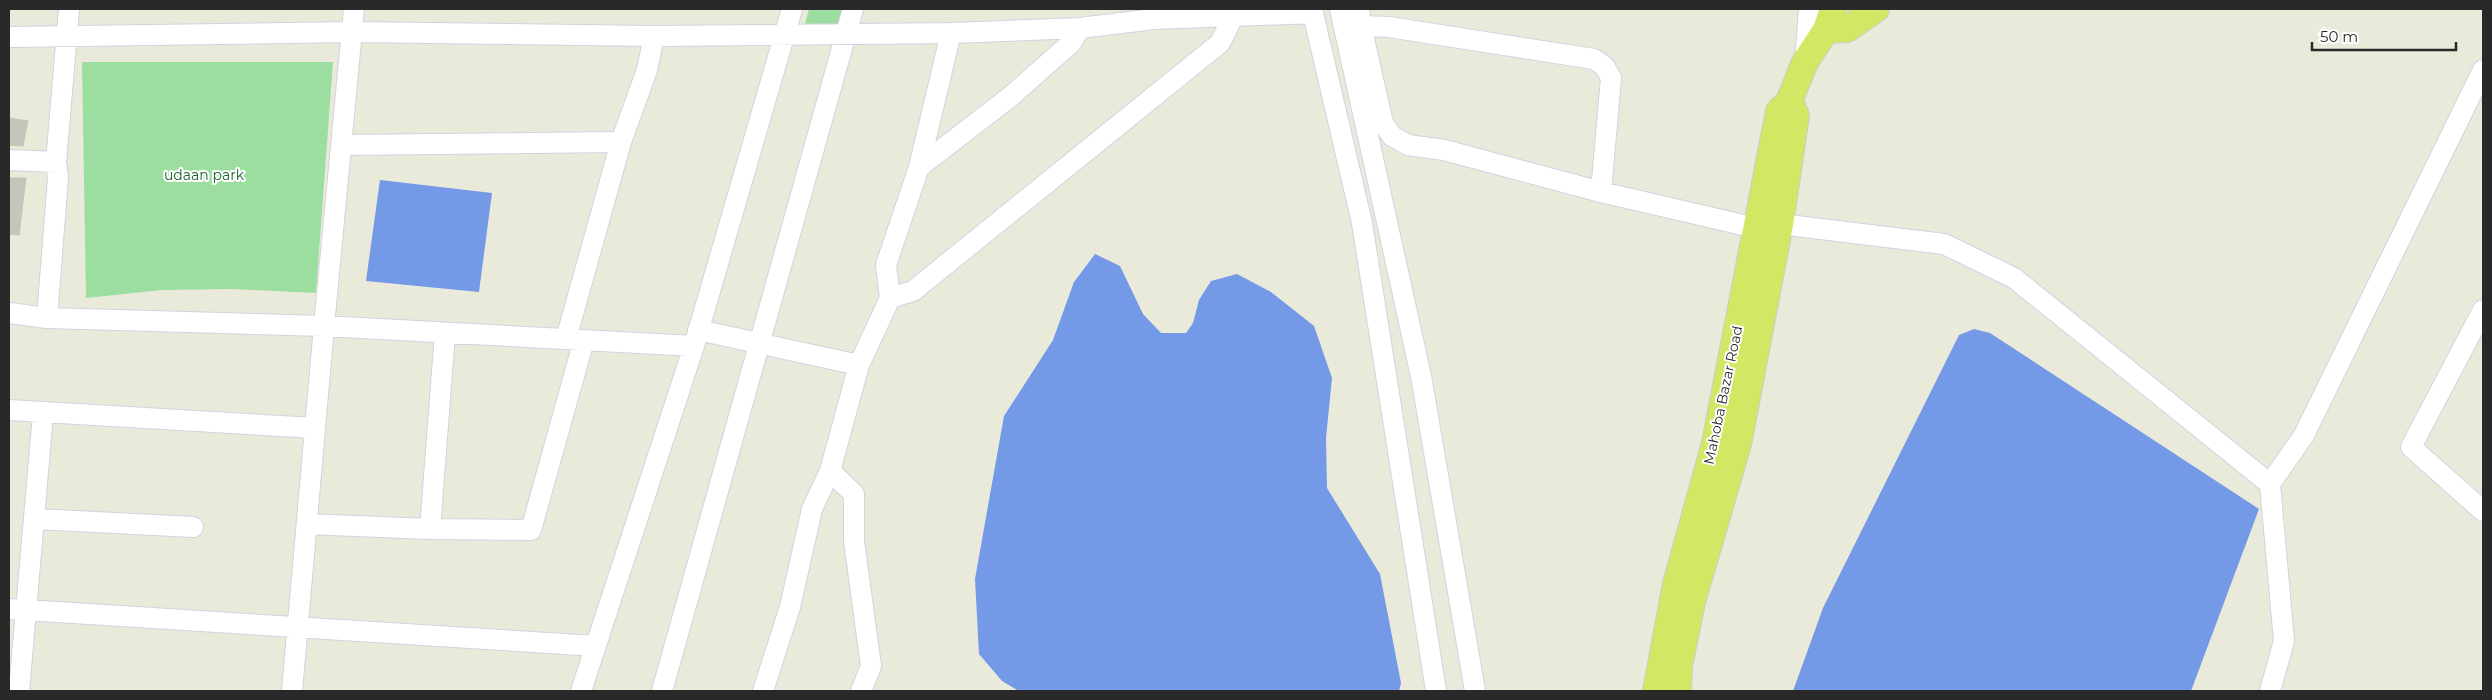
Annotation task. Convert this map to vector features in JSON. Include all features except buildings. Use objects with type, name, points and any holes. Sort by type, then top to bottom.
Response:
[{"type":"main road","points":[[1805,62],[1829,20],[1847,29],[1876,9]]},
{"type":"main road","name":"Mahoba Bazar Road","points":[[1656,691],[1664,642],[1738,444],[1768,226],[1796,116],[1789,102],[1805,62]]},
{"type":"main road","name":"Mahoba Bazar Road","points":[[1678,691],[1692,563]]},
{"type":"street","points":[[47,318],[58,178],[56,162],[69,9]]},
{"type":"street","points":[[292,691],[354,9]]},
{"type":"street","points":[[581,691],[696,338],[792,9]]},
{"type":"street","points":[[662,691],[853,9]]},
{"type":"street","points":[[1340,9],[1421,376],[1475,691]]},
{"type":"street","name":"Mahoba Bazar Road","points":[[1805,62],[1809,9]]},
{"type":"street","points":[[9,36],[68,37],[352,32],[654,36],[785,33],[950,33],[1080,28],[1154,19],[1233,17],[1312,11],[1362,223],[1436,691]]},
{"type":"street","points":[[890,298],[913,291],[1220,43],[1233,17]]},
{"type":"street","points":[[1360,17],[1389,27],[1594,59],[1605,67],[1611,78],[1601,192]]},
{"type":"street","points":[[1360,17],[1383,123],[1392,136],[1408,144],[1444,150],[1601,192],[1768,226],[1944,244],[2014,278],[2270,484]]},
{"type":"street","points":[[919,167],[1010,98],[1071,43],[1080,28]]},
{"type":"street","points":[[763,691],[790,607],[812,509],[830,471],[859,364],[890,298],[886,265],[919,167],[950,33]]},
{"type":"street","points":[[307,524],[430,529],[531,530],[621,142],[647,70],[654,36]]},
{"type":"street","points":[[2270,691],[2284,641],[2270,484],[2304,435],[2483,70]]},
{"type":"street","points":[[341,145],[621,142]]},
{"type":"street","points":[[9,160],[56,162]]},
{"type":"street","points":[[2483,310],[2410,447],[2483,512]]},
{"type":"street","points":[[9,313],[47,318],[324,326],[575,340],[696,338],[759,342],[859,364]]},
{"type":"street","points":[[430,529],[445,332]]},
{"type":"street","points":[[9,410],[43,414],[315,428]]},
{"type":"street","points":[[19,691],[18,610],[36,519],[43,414]]},
{"type":"street","points":[[830,471],[854,494],[854,541],[870,666],[861,691]]},
{"type":"street","points":[[36,519],[193,527]]},
{"type":"street","points":[[18,610],[596,646]]},
{"type":"green space","points":[[809,9],[844,9],[840,27],[805,24]]},
{"type":"green space","name":"udaan park","points":[[82,62],[333,62],[316,293],[232,289],[162,290],[86,298]]},
{"type":"water","points":[[380,180],[492,193],[479,292],[366,281]]},
{"type":"water","points":[[1095,254],[1120,266],[1143,314],[1161,333],[1186,333],[1193,323],[1199,300],[1211,281],[1237,274],[1271,292],[1314,326],[1332,378],[1326,438],[1327,488],[1380,574],[1401,683],[1399,691],[1019,691],[1002,681],[979,654],[975,579],[1004,416],[1053,340],[1074,282]]},
{"type":"water","points":[[1974,329],[1990,333],[2259,509],[2191,691],[1793,691],[1823,608],[1959,335]]}]
